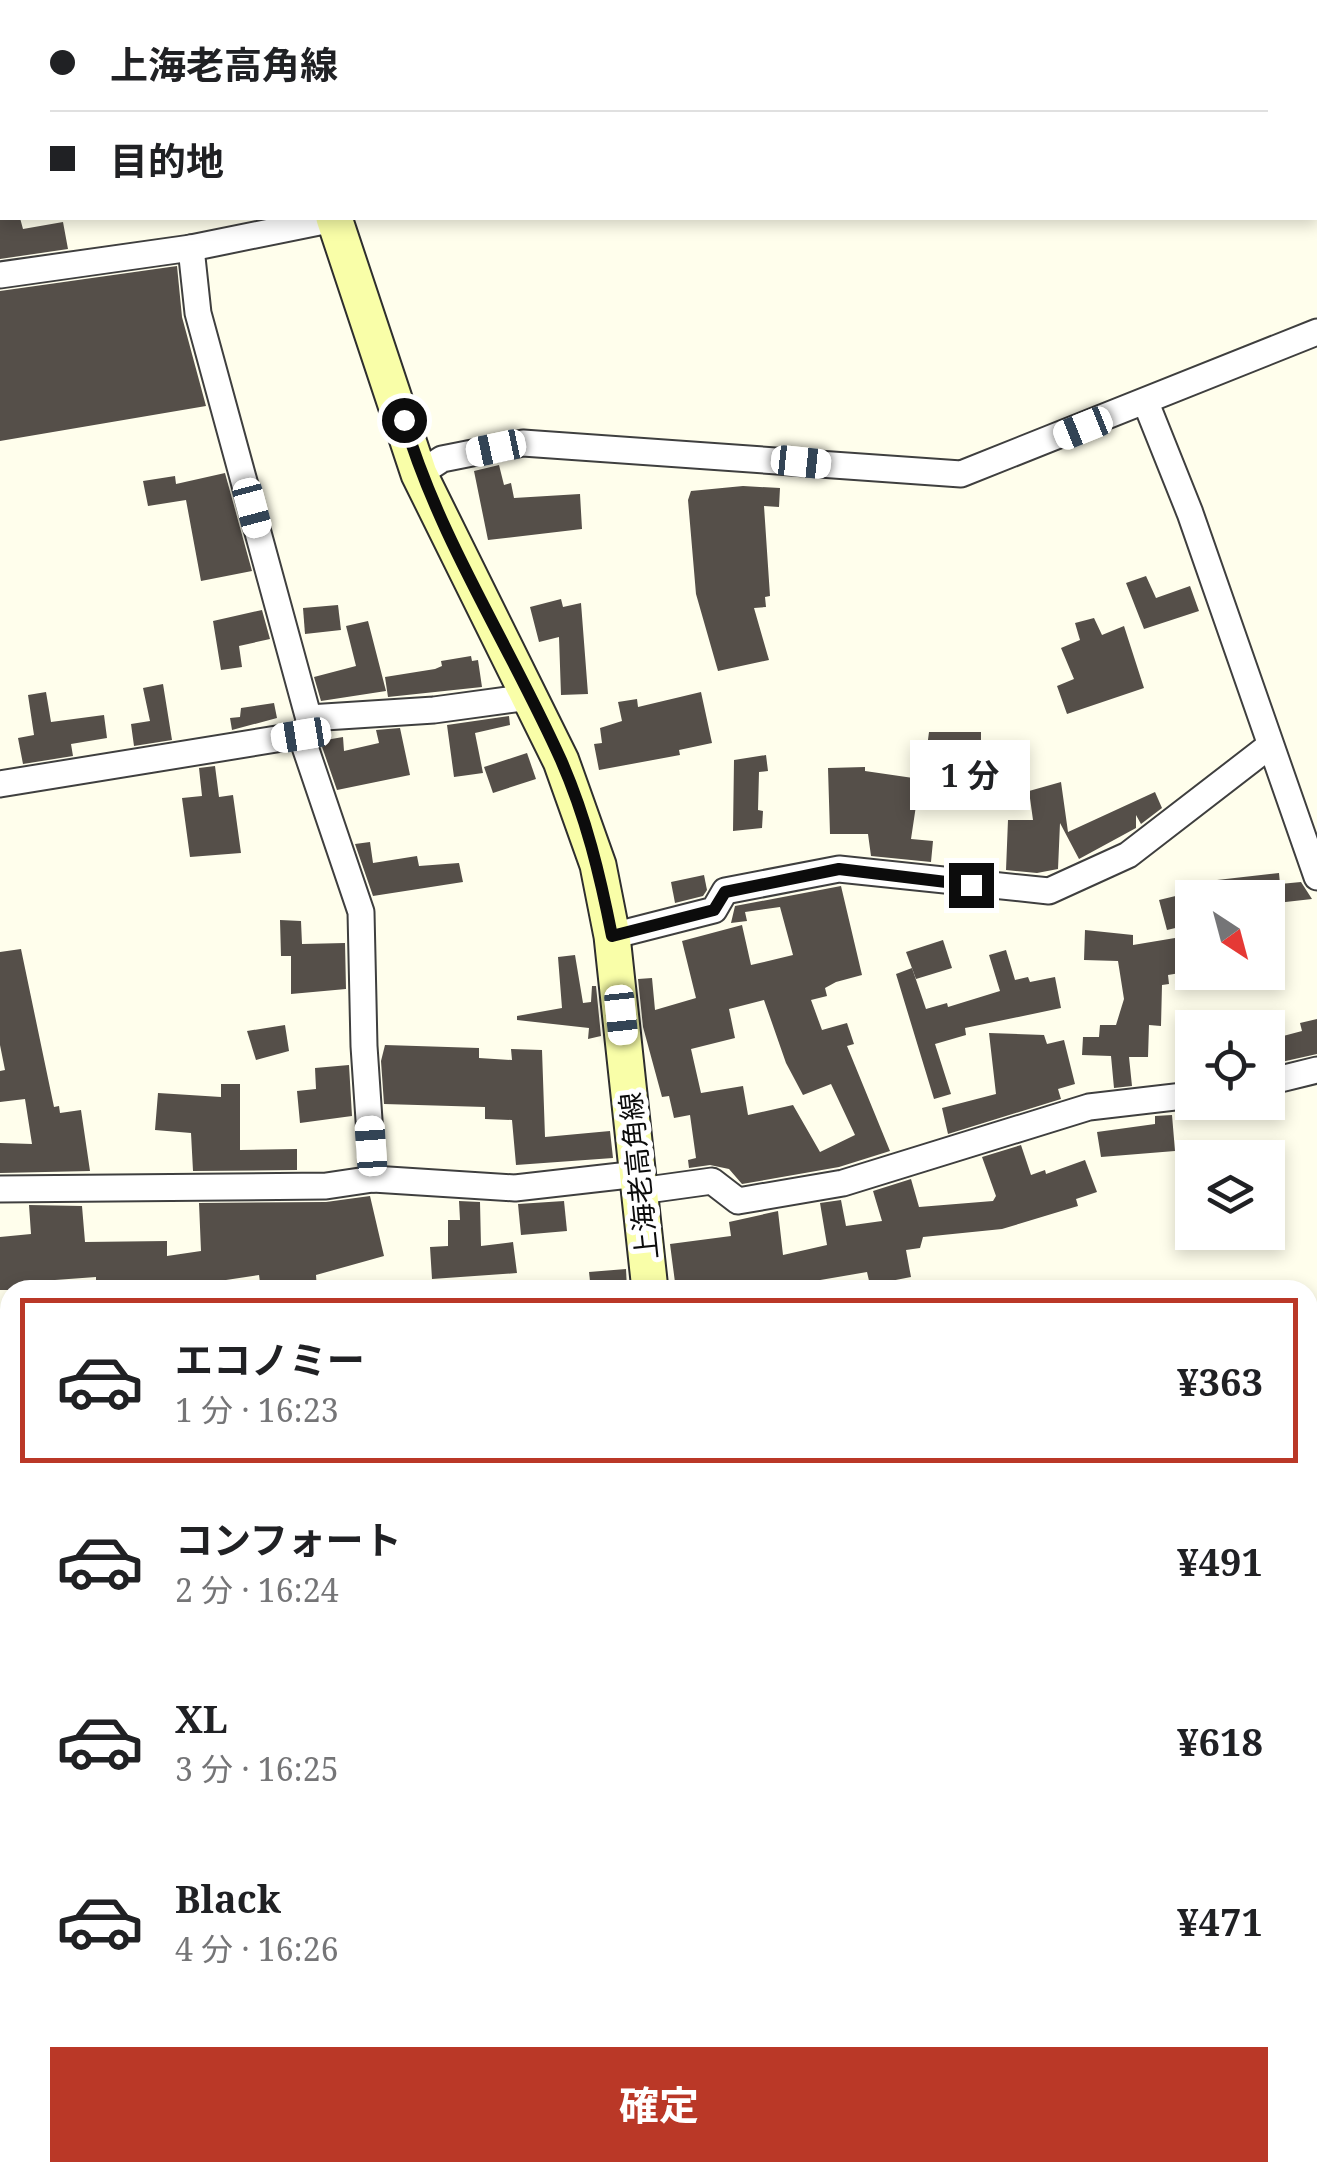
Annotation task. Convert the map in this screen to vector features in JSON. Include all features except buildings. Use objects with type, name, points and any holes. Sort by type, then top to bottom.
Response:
[{"type":"main road","name":"上海老高角線","points":[[335,220],[420,474],[530,697],[581,812],[598,865],[612,936],[649,1280]]},
{"type":"street","points":[[0,275],[191,248],[324,220]]},
{"type":"street","points":[[191,248],[198,313],[305,726],[361,912],[373,1179]]},
{"type":"street","points":[[420,474],[442,459],[523,442],[961,474],[1317,332]]},
{"type":"street","points":[[1146,403],[1190,514],[1268,747],[1317,877]]},
{"type":"street","points":[[0,784],[305,726],[530,697]]},
{"type":"street","points":[[612,936],[714,910],[725,892],[839,869],[1049,891],[1128,855],[1268,747]]},
{"type":"street","points":[[1285,1078],[1317,1070]]},
{"type":"street","points":[[0,1189],[326,1186],[373,1179],[515,1188],[712,1181],[738,1201],[842,1183],[1089,1107],[1175,1098]]},
{"type":"route","points":[[404,420],[420,474],[561,761],[598,865],[612,936],[714,910],[725,892],[839,869],[971,885]]}]
